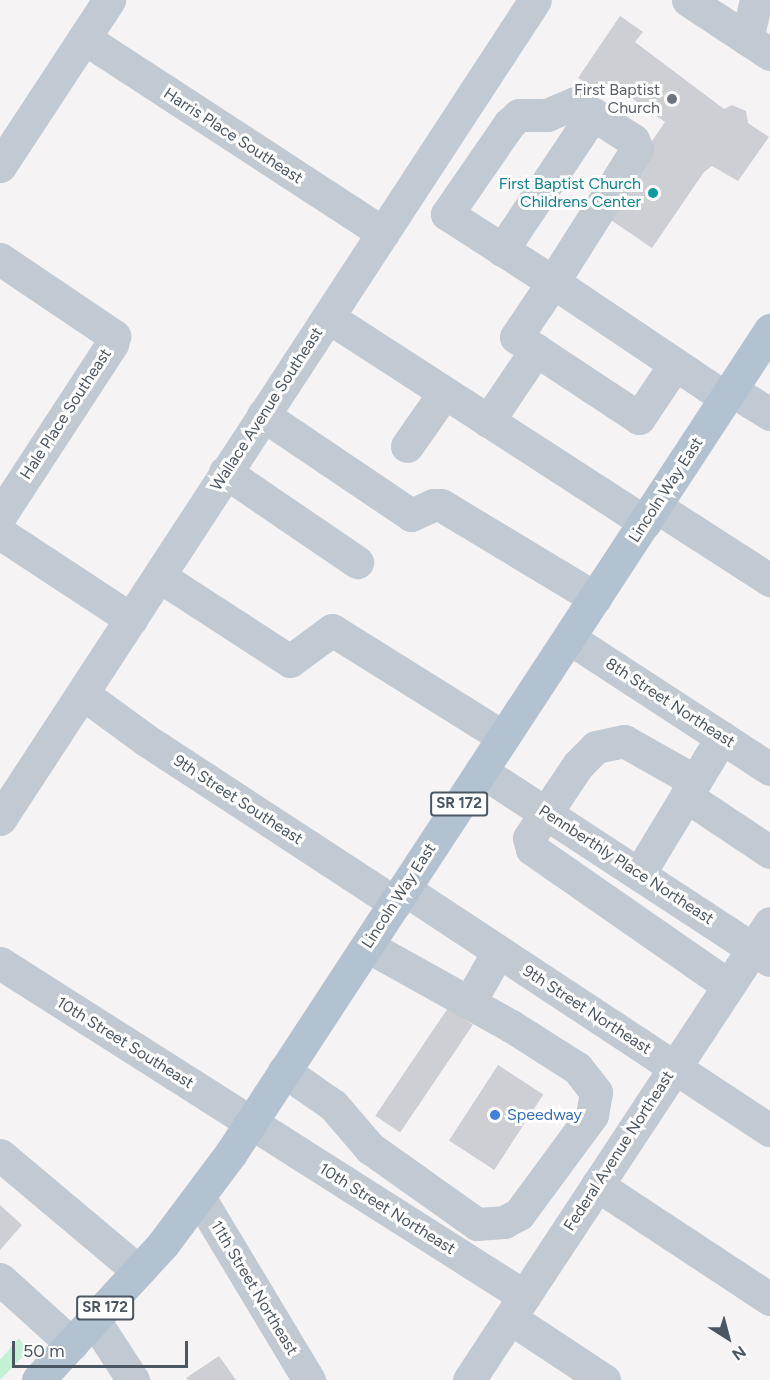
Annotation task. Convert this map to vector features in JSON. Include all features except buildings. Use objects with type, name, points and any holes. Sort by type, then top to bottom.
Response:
[{"type":"main road","name":"Lincoln Way East","points":[[38,1380],[163,1244],[199,1197],[400,896],[770,330]]},
{"type":"street","points":[[0,166],[109,0]]},
{"type":"street","name":"Wallace Avenue Southeast","points":[[0,819],[535,0]]},
{"type":"street","points":[[688,0],[759,46]]},
{"type":"street","points":[[756,0],[759,46]]},
{"type":"street","name":"Harris Place Southeast","points":[[84,38],[383,233]]},
{"type":"street","points":[[447,214],[509,124],[519,115],[546,115],[575,103],[633,140],[637,149],[516,337],[639,418],[675,364]]},
{"type":"street","points":[[502,249],[593,114]]},
{"type":"street","points":[[410,192],[553,282],[675,364],[770,414]]},
{"type":"street","name":"Hale Place Southeast","points":[[0,259],[114,336],[112,344],[0,516]]},
{"type":"street","points":[[328,317],[488,421],[650,514],[770,579]]},
{"type":"street","points":[[488,421],[536,350]]},
{"type":"street","points":[[407,446],[444,393]]},
{"type":"street","points":[[263,415],[411,515],[433,505],[441,505],[595,598]]},
{"type":"street","points":[[225,472],[357,562]]},
{"type":"street","points":[[0,534],[131,619]]},
{"type":"street","points":[[159,576],[290,661],[332,630],[503,738]]},
{"type":"street","name":"8th Street Northeast","points":[[568,638],[770,769]]},
{"type":"street","name":"9th Street Southeast","points":[[83,694],[146,740],[400,896]]},
{"type":"street","points":[[639,874],[722,737]]},
{"type":"street","points":[[729,985],[532,849],[529,838],[548,814],[578,765],[596,747],[624,741],[691,788],[770,852]]},
{"type":"street","name":"Pennberthly Place Northeast","points":[[482,771],[639,874],[764,944]]},
{"type":"street","name":"9th Street Northeast","points":[[400,896],[498,952],[770,1130]]},
{"type":"street","name":"Federal Avenue Northeast","points":[[469,1380],[729,985],[764,944]]},
{"type":"street","points":[[284,1071],[333,1104],[370,1148],[477,1224],[504,1222],[519,1214],[592,1115],[596,1092],[577,1068],[469,1003],[367,946]]},
{"type":"street","points":[[469,1003],[498,952]]},
{"type":"street","name":"10th Street Southeast","points":[[0,963],[250,1122]]},
{"type":"street","name":"10th Street Northeast","points":[[250,1122],[350,1186],[517,1307],[604,1380]]},
{"type":"street","points":[[350,1186],[370,1148]]},
{"type":"street","points":[[0,1155],[138,1271]]},
{"type":"street","points":[[563,1155],[598,1183],[770,1299]]},
{"type":"street","name":"11th Street Northeast","points":[[199,1197],[309,1380]]},
{"type":"street","points":[[0,1279],[72,1344]]},
{"type":"street","points":[[94,1320],[133,1380]]},
{"type":"green space","points":[[19,1338],[28,1351],[0,1380],[0,1360]]},
{"type":"place","name":"First Baptist Church","points":[[672,99]]},
{"type":"place","name":"First Baptist Church Childrens Center","points":[[653,193]]},
{"type":"place","name":"Speedway","points":[[495,1115]]}]
